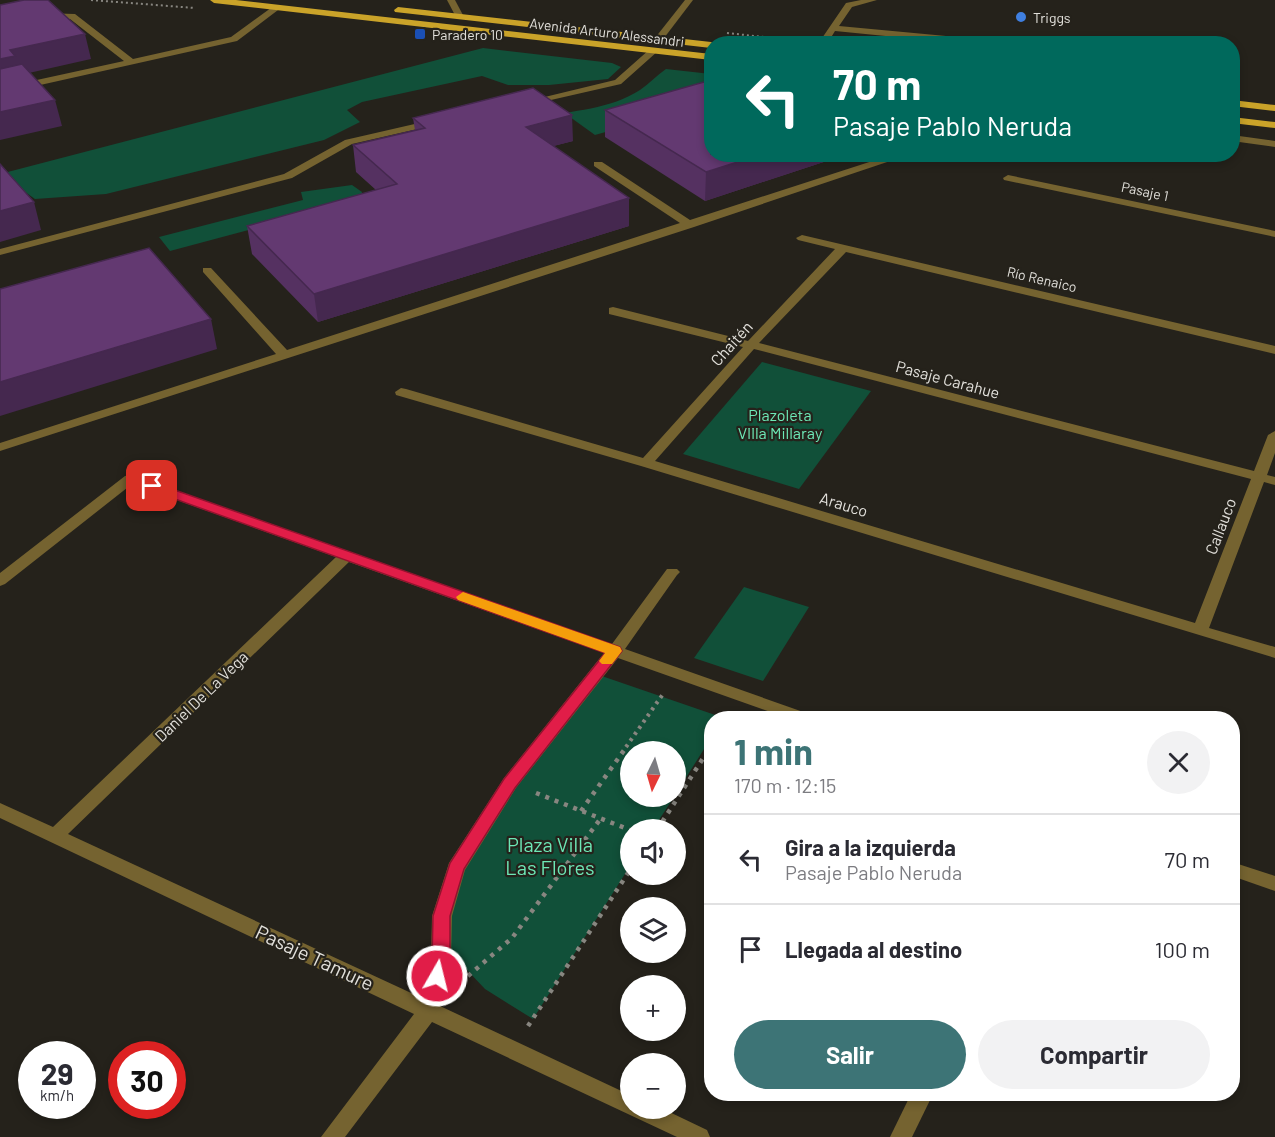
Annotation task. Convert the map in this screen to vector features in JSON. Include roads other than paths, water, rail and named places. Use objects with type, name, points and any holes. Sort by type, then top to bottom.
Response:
[{"type":"main road","name":"Avenida Arturo Alessandri","points":[[214,0],[704,56]]},
{"type":"main road","name":"Avenida Arturo Alessandri","points":[[382,9],[704,44]]},
{"type":"main road","points":[[1240,104],[1275,108]]},
{"type":"main road","points":[[1240,121],[1275,125]]},
{"type":"street","points":[[451,0],[460,17]]},
{"type":"street","points":[[658,40],[689,0]]},
{"type":"street","points":[[827,36],[849,5],[873,0]]},
{"type":"street","points":[[0,91],[234,39],[278,7]]},
{"type":"street","points":[[33,14],[72,16],[131,62]]},
{"type":"street","points":[[833,28],[915,36]]},
{"type":"street","points":[[517,104],[618,82],[653,51]]},
{"type":"street","points":[[0,252],[288,176],[349,142],[439,122]]},
{"type":"street","points":[[1240,139],[1275,144]]},
{"type":"street","points":[[0,447],[882,162]]},
{"type":"street","points":[[598,164],[690,225]]},
{"type":"street","name":"Pasaje 1","points":[[1008,178],[1273,231]]},
{"type":"street","name":"Río Renaico","points":[[802,238],[1275,350]]},
{"type":"street","name":"Chaitén","points":[[646,463],[751,345],[843,248]]},
{"type":"street","points":[[207,270],[285,355]]},
{"type":"street","name":"Pasaje Carahue","points":[[613,311],[1275,481]]},
{"type":"street","name":"Arauco","points":[[401,392],[646,463],[1275,653]]},
{"type":"street","name":"Callauco","points":[[1200,630],[1275,435]]},
{"type":"street","points":[[0,581],[130,478],[783,711]]},
{"type":"street","name":"Daniel De La Vega","points":[[55,836],[347,555]]},
{"type":"street","points":[[332,1137],[429,1010],[441,959],[442,916],[456,867],[510,783],[615,651],[672,572]]},
{"type":"street","name":"Pasaje Tamure","points":[[0,810],[620,1100]]},
{"type":"street","points":[[1240,872],[1275,884]]},
{"type":"street","points":[[902,1137],[919,1101]]},
{"type":"street","points":[[661,1119],[699,1137]]},
{"type":"place","name":"Triggs","points":[[1021,17]]},
{"type":"place","name":"Paradero 10","points":[[420,34]]},
{"type":"park label","name":"Plazoleta VIlla Millaray","points":[[780,423]]},
{"type":"park label","name":"Plaza Villa Las Flores","points":[[550,856]]}]
